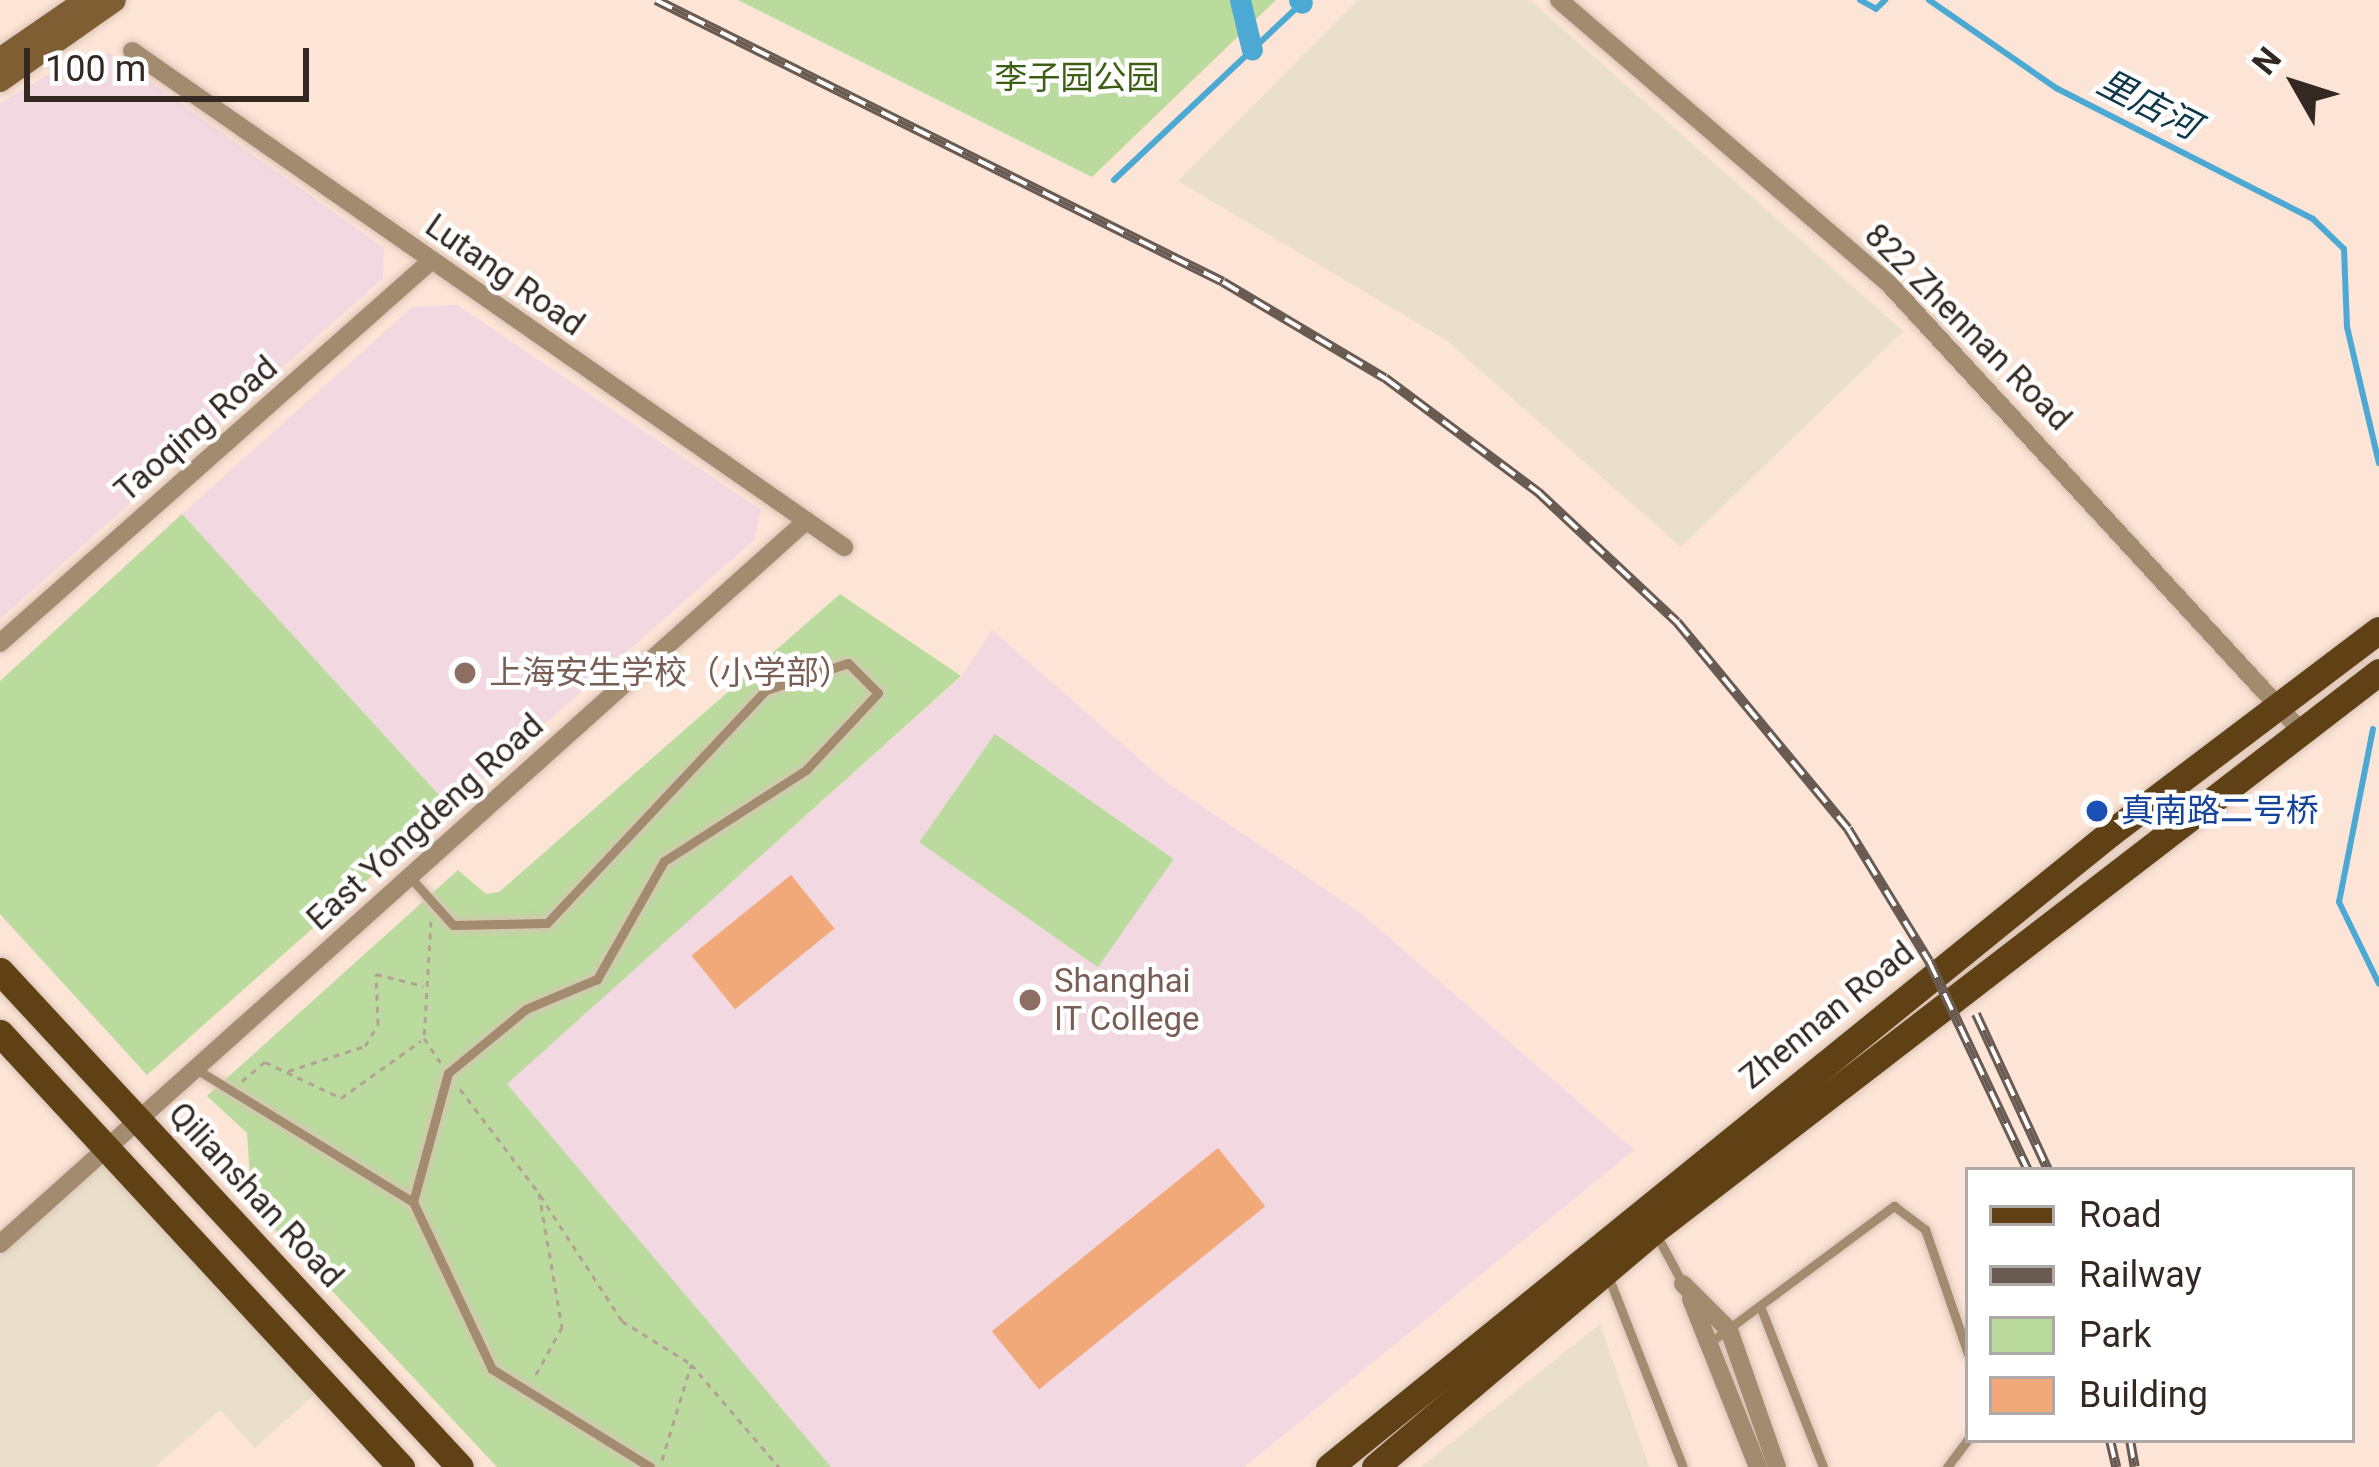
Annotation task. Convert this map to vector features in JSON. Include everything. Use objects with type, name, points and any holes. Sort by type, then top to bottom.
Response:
[{"type":"main road","points":[[0,80],[114,0]]},
{"type":"main road","points":[[0,60],[68,5]]},
{"type":"main road","name":"Zhennan Road","points":[[1375,1467],[1647,1222],[2279,705],[2379,630]]},
{"type":"main road","name":"Zhennan Road","points":[[1647,1222],[2379,672]]},
{"type":"main road","name":"Qilianshan Road","points":[[0,971],[460,1467]]},
{"type":"main road","points":[[0,1033],[401,1467]]},
{"type":"main road","name":"Zhennan Road","points":[[1329,1467],[1602,1260]]},
{"type":"street","name":"822 Zhennan Road","points":[[1559,0],[1888,283],[2300,730]]},
{"type":"street","name":"Lutang Road","points":[[132,51],[844,547]]},
{"type":"street","name":"Taoqing Road","points":[[0,643],[432,260]]},
{"type":"street","name":"East Yongdeng Road","points":[[0,1244],[806,521]]},
{"type":"street","points":[[1683,1284],[1720,1336],[1778,1467]]},
{"type":"street","points":[[1720,1336],[1758,1467]]},
{"type":"lane","points":[[409,876],[453,925],[547,923],[766,690],[848,663],[878,693],[806,770],[664,861],[597,979],[526,1009],[448,1073],[413,1202]]},
{"type":"lane","points":[[195,1068],[413,1202],[492,1369],[650,1467]]},
{"type":"lane","points":[[1720,1336],[1878,1215],[1908,1209],[1925,1229],[1965,1345]]},
{"type":"lane","points":[[1647,1222],[1683,1284]]},
{"type":"lane","points":[[1602,1260],[1683,1467]]},
{"type":"lane","points":[[1760,1306],[1823,1467]]},
{"type":"path","points":[[432,901],[424,1039],[539,1193],[622,1321],[691,1364],[779,1467]]},
{"type":"path","points":[[286,1072],[365,1046],[378,1024],[376,974],[427,986]]},
{"type":"path","points":[[232,1090],[265,1062],[341,1098],[424,1039]]},
{"type":"path","points":[[528,1389],[562,1327],[539,1193]]},
{"type":"path","points":[[660,1467],[691,1364]]},
{"type":"shaded area","points":[[1358,0],[1530,0],[1903,331],[1681,547],[1446,340],[1178,181]]},
{"type":"shaded area","points":[[110,53],[384,248],[383,278],[0,619],[0,103],[78,57]]},
{"type":"shaded area","name":"上海安生学校（小学部）","points":[[457,305],[761,510],[754,540],[450,807],[182,514],[412,307]]},
{"type":"shaded area","name":"Shanghai IT College","points":[[992,630],[1162,779],[1364,916],[1634,1150],[1244,1467],[831,1467],[506,1084],[961,677]]},
{"type":"shaded area","points":[[108,1158],[317,1392],[255,1448],[220,1410],[155,1467],[0,1467],[0,1255]]},
{"type":"shaded area","points":[[1600,1324],[1649,1467],[1421,1467]]},
{"type":"green space","name":"李子园公园","points":[[738,0],[1276,0],[1092,177]]},
{"type":"green space","points":[[182,514],[450,807],[147,1075],[0,914],[0,681]]},
{"type":"green space","points":[[840,594],[961,676],[507,1084],[831,1467],[497,1467],[262,1216],[272,1202],[250,1178],[247,1133],[207,1096],[458,870],[486,894],[499,892]]},
{"type":"green space","points":[[995,734],[1174,859],[1098,967],[919,842]]},
{"type":"building","points":[[791,875],[834,929],[735,1009],[692,956]]},
{"type":"building","points":[[1218,1148],[1265,1206],[1039,1389],[992,1331]]},
{"type":"waterway","points":[[1240,0],[1252,50]]},
{"type":"waterway","points":[[1299,0],[1302,3]]},
{"type":"waterway","points":[[1114,180],[1305,0]]},
{"type":"waterway","name":"里店河","points":[[1860,0],[1876,9],[1885,0]]},
{"type":"waterway","name":"里店河","points":[[1929,0],[2056,88],[2313,219],[2344,249],[2347,327],[2379,463]]},
{"type":"waterway","name":"里店河","points":[[2373,729],[2339,902],[2379,984]]},
{"type":"railway","points":[[656,0],[1223,282],[1385,378],[1538,492],[1677,622],[1848,829],[1929,961],[2027,1167]]},
{"type":"railway","points":[[1976,1014],[2047,1167]]},
{"type":"railway","points":[[2111,1443],[2116,1467]]},
{"type":"railway","points":[[2131,1443],[2135,1467]]},
{"type":"place","name":"上海安生学校（小学部）","points":[[465,673]]},
{"type":"place","name":"真南路二号桥","points":[[2097,811]]},
{"type":"place","name":"Shanghai IT College","points":[[1030,1000]]}]
